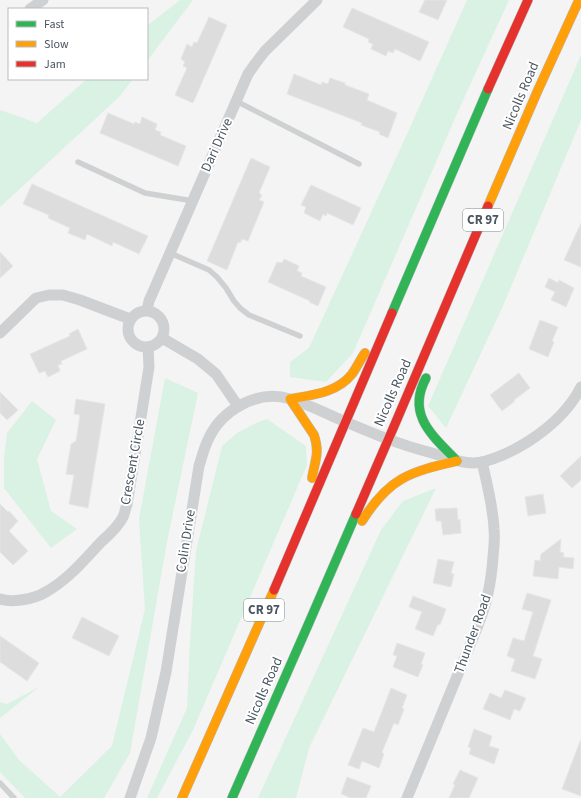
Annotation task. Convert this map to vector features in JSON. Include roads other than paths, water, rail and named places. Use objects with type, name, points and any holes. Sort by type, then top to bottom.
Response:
[{"type":"highway","name":"CR 97","points":[[182,798],[303,522],[528,0]]},
{"type":"highway","name":"Nicolls Road","points":[[232,798],[256,746],[535,98],[579,0]]},
{"type":"highway","points":[[303,522],[318,454],[318,447],[314,435],[290,399],[318,395],[339,386],[345,381],[396,304]]},
{"type":"highway","points":[[335,562],[379,496],[400,479],[416,471],[457,461],[429,430],[419,406],[420,392],[427,375],[444,310]]},
{"type":"street","points":[[31,8],[43,0]]},
{"type":"street","name":"Dari Drive","points":[[147,310],[149,302],[248,74],[265,51],[317,0]]},
{"type":"street","points":[[0,333],[36,298],[49,295],[62,295],[80,300],[130,319]]},
{"type":"street","points":[[147,310],[156,313],[162,320],[164,329],[162,338],[156,344],[148,347],[140,346],[133,341],[130,338],[128,330],[130,319],[135,314],[147,310]]},
{"type":"street","points":[[162,338],[198,359],[216,374],[238,406]]},
{"type":"street","name":"Crescent Circle","points":[[0,598],[4,600],[24,600],[43,594],[59,584],[117,526],[123,517],[149,367],[148,347]]},
{"type":"street","points":[[482,462],[513,450],[536,437],[548,428],[562,414],[581,387]]},
{"type":"street","name":"Colin Drive","points":[[130,798],[150,738],[166,672],[199,466],[208,439],[214,429],[229,413],[248,401],[270,396],[280,396],[388,439],[457,461],[474,463],[482,462]]},
{"type":"street","name":"Thunder Road","points":[[407,798],[485,609],[489,591],[494,550],[494,530],[492,510],[482,462]]},
{"type":"lane","points":[[236,101],[359,164]]},
{"type":"lane","points":[[78,162],[146,193],[193,201]]},
{"type":"lane","points":[[170,253],[210,270],[226,288],[240,308],[249,315],[300,336]]},
{"type":"lane","points":[[0,783],[14,798]]}]
